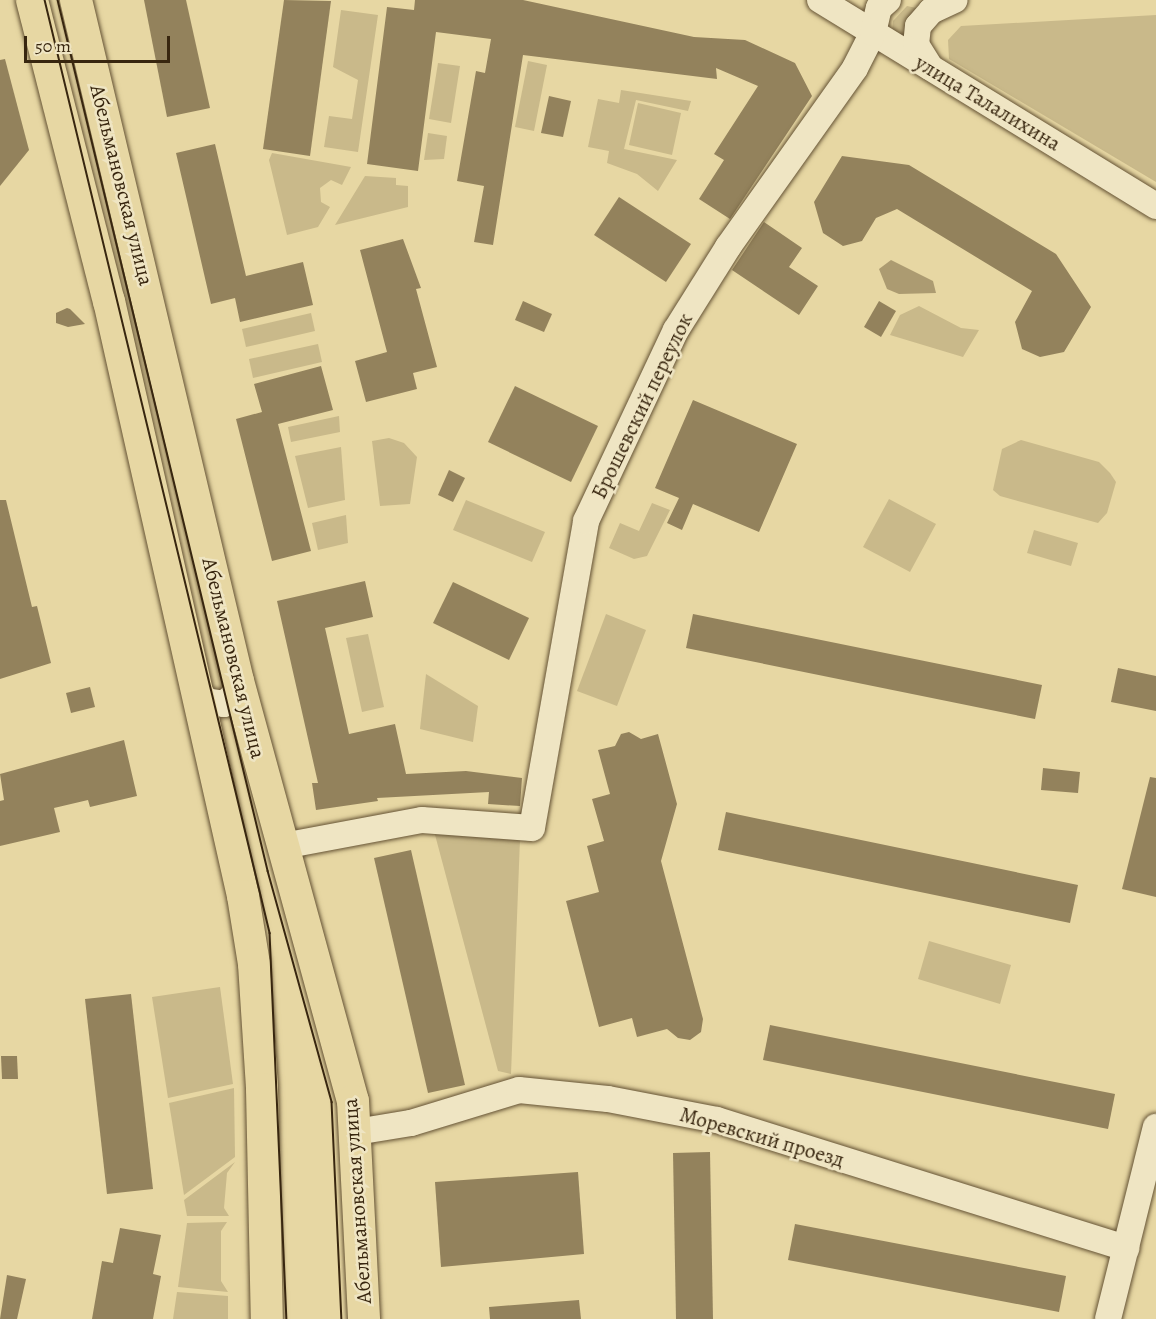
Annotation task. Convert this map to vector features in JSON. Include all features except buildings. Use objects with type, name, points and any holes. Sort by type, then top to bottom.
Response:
[{"type":"main road","name":"Абельмановская улица","points":[[32,0],[105,288],[199,691],[254,964],[267,1319]]},
{"type":"main road","name":"Абельмановская улица","points":[[80,4],[238,681],[353,1101],[364,1319]]},
{"type":"street","name":"улица Талалихина","points":[[820,0],[1156,206]]},
{"type":"street","name":"Брошевский переулок","points":[[283,846],[422,820],[532,828],[586,521],[676,330],[728,247],[855,68],[873,33],[873,21],[888,0]]},
{"type":"street","points":[[930,67],[916,45],[918,26],[931,11],[955,0]]},
{"type":"street","points":[[105,288],[145,278]]},
{"type":"street","points":[[199,691],[206,701],[225,704],[234,695],[238,681]]},
{"type":"street","name":"Моревский проезд","points":[[356,1132],[411,1123],[519,1090],[608,1099],[717,1120],[1126,1248]]},
{"type":"street","points":[[1108,1319],[1156,1127]]},
{"type":"shaded area","points":[[907,6],[921,9],[907,44],[892,34],[893,21]]},
{"type":"shaded area","points":[[341,10],[378,15],[358,152],[324,147],[329,116],[352,119],[358,80],[333,67]]},
{"type":"shaded area","points":[[1156,15],[1156,182],[949,59],[948,40],[961,26]]},
{"type":"shaded area","points":[[528,61],[547,65],[534,131],[515,127]]},
{"type":"shaded area","points":[[438,63],[460,66],[451,123],[429,119]]},
{"type":"shaded area","points":[[621,90],[691,101],[688,111],[636,100],[624,149],[677,160],[658,191],[637,174],[607,163],[609,151],[588,147],[598,99],[619,103]]},
{"type":"shaded area","points":[[638,103],[681,113],[672,155],[629,145]]},
{"type":"shaded area","points":[[428,133],[447,136],[444,159],[424,160]]},
{"type":"shaded area","points":[[272,153],[351,167],[342,185],[331,180],[320,188],[321,202],[330,207],[318,227],[287,235],[269,160]]},
{"type":"shaded area","points":[[365,176],[396,178],[396,185],[408,186],[408,207],[335,225]]},
{"type":"shaded area","points":[[891,260],[933,281],[936,293],[899,294],[887,289],[879,269]]},
{"type":"shaded area","points":[[919,306],[961,328],[979,330],[963,357],[890,335],[900,315]]},
{"type":"shaded area","points":[[311,313],[315,331],[246,347],[242,329]]},
{"type":"shaded area","points":[[318,344],[322,362],[253,378],[249,359]]},
{"type":"shaded area","points":[[339,416],[340,432],[291,442],[288,427]]},
{"type":"shaded area","points":[[389,438],[404,443],[417,457],[410,504],[380,506],[372,441]]},
{"type":"shaded area","points":[[1021,440],[1099,462],[1110,473],[1116,482],[1107,513],[1098,523],[1000,496],[993,490],[1002,449]]},
{"type":"shaded area","points":[[341,447],[345,500],[308,508],[295,456]]},
{"type":"shaded area","points":[[889,499],[936,524],[910,572],[863,547]]},
{"type":"shaded area","points":[[466,500],[545,532],[532,562],[453,530]]},
{"type":"shaded area","points":[[652,503],[670,510],[647,556],[634,559],[609,548],[620,523],[639,531]]},
{"type":"shaded area","points":[[346,515],[348,543],[318,550],[312,523]]},
{"type":"shaded area","points":[[1034,530],[1078,543],[1071,566],[1027,553]]},
{"type":"shaded area","points":[[606,614],[646,630],[617,706],[577,691]]},
{"type":"shaded area","points":[[368,634],[384,707],[362,712],[346,638]]},
{"type":"shaded area","points":[[426,674],[478,706],[473,742],[420,729]]},
{"type":"shaded area","points":[[434,831],[520,839],[511,1074],[498,1071]]},
{"type":"shaded area","points":[[929,941],[1011,965],[1000,1004],[918,979]]},
{"type":"shaded area","points":[[220,987],[233,1084],[168,1098],[152,997]]},
{"type":"shaded area","points":[[234,1088],[235,1157],[184,1195],[169,1103]]},
{"type":"shaded area","points":[[235,1162],[227,1173],[224,1208],[229,1216],[187,1216],[184,1200]]},
{"type":"shaded area","points":[[227,1222],[221,1231],[221,1281],[228,1292],[178,1287],[187,1223]]},
{"type":"shaded area","points":[[177,1292],[228,1296],[228,1319],[173,1319]]},
{"type":"tram line","points":[[45,0],[270,933],[287,1319]]},
{"type":"tram line","points":[[58,0],[268,871],[332,1102],[342,1319]]}]
